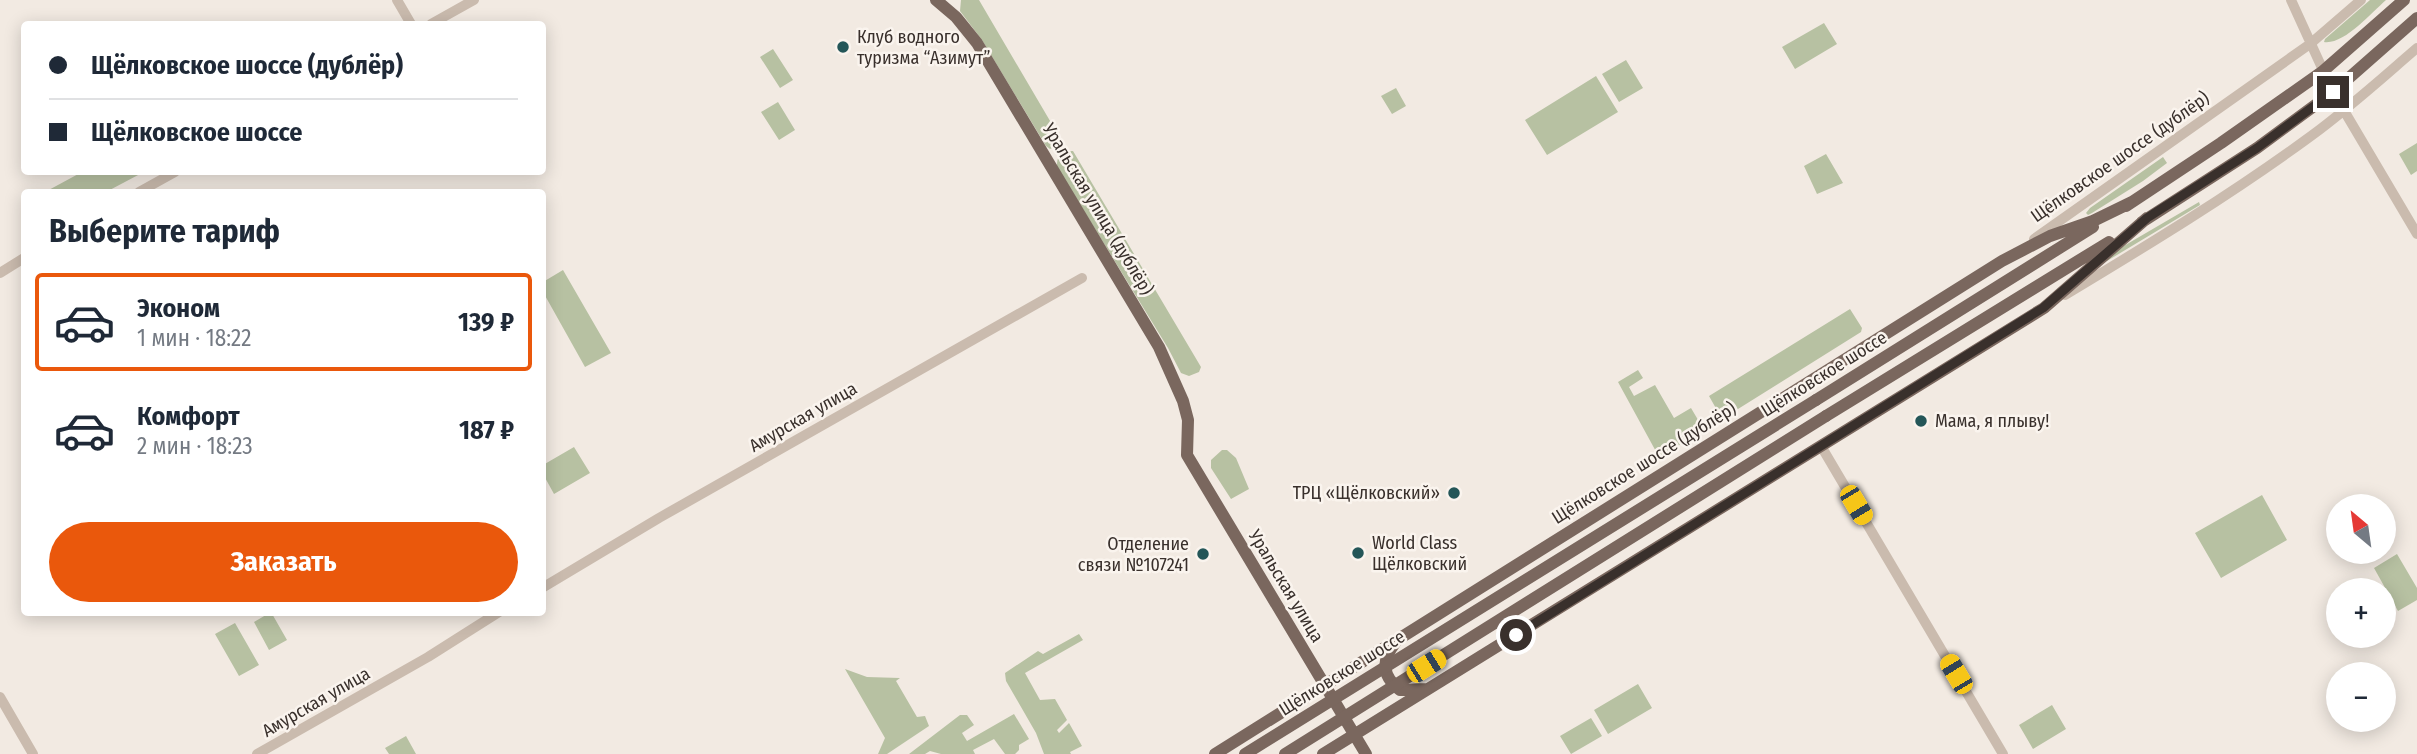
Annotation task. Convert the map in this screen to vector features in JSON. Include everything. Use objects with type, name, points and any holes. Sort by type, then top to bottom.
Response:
[{"type":"main road","name":"Уральская улица (дублёр)","points":[[936,0],[956,17],[977,43],[1159,346],[1183,401],[1188,420],[1188,455]]},
{"type":"main road","name":"Щёлковское шоссе","points":[[1245,754],[2132,202],[2221,144],[2322,72],[2404,0]]},
{"type":"main road","name":"Щёлковское шоссе","points":[[1285,754],[2257,148],[2333,92],[2417,18]]},
{"type":"main road","points":[[2002,261],[2050,236],[2093,221],[2132,202]]},
{"type":"main road","points":[[1323,754],[2043,308],[2147,218]]},
{"type":"main road","name":"Щёлковское шоссе (дублёр)","points":[[1215,754],[2002,261]]},
{"type":"main road","name":"Уральская улица","points":[[1188,455],[1366,754]]},
{"type":"main road","points":[[1397,640],[1384,665],[1391,683],[1400,690],[1430,688]]},
{"type":"street","points":[[397,0],[409,21]]},
{"type":"street","points":[[436,21],[474,0]]},
{"type":"street","points":[[2291,0],[2322,72],[2417,234]]},
{"type":"street","name":"Щёлковское шоссе (дублёр)","points":[[2002,261],[2310,44],[2361,0]]},
{"type":"street","points":[[2043,308],[2216,201],[2311,136],[2417,48]]},
{"type":"street","points":[[145,189],[170,175]]},
{"type":"street","points":[[0,273],[21,260]]},
{"type":"street","name":"Амурская улица","points":[[546,586],[659,517],[1082,278]]},
{"type":"street","points":[[1821,446],[2003,754]]},
{"type":"street","name":"Амурская улица","points":[[257,754],[428,657],[493,616]]},
{"type":"street","points":[[0,698],[33,754]]},
{"type":"green space","points":[[961,0],[979,0],[1063,143],[1050,149],[1046,146],[982,40],[960,11]]},
{"type":"green space","points":[[2370,0],[2386,0],[2340,39],[2324,42],[2325,39]]},
{"type":"green space","points":[[1824,23],[1837,44],[1795,69],[1782,47]]},
{"type":"green space","points":[[773,49],[793,80],[780,88],[760,57]]},
{"type":"green space","points":[[1626,60],[1643,88],[1619,102],[1602,74]]},
{"type":"green space","points":[[1596,76],[1618,112],[1547,155],[1525,120]]},
{"type":"green space","points":[[1396,88],[1406,106],[1392,114],[1381,96]]},
{"type":"green space","points":[[778,102],[795,130],[779,140],[761,112]]},
{"type":"green space","points":[[2417,143],[2417,171],[2411,175],[2399,154]]},
{"type":"green space","points":[[1065,151],[1073,151],[1201,367],[1199,372],[1189,376],[1181,373],[1057,167],[1058,158]]},
{"type":"green space","points":[[1826,154],[1843,183],[1817,194],[1804,166]]},
{"type":"green space","points":[[2163,157],[2167,163],[2143,181],[2092,213],[2086,213],[2090,208]]},
{"type":"green space","points":[[76,175],[138,175],[112,189],[51,189]]},
{"type":"green space","points":[[2199,202],[2200,205],[2097,267],[2110,254]]},
{"type":"green space","points":[[563,270],[611,353],[585,367],[546,297],[546,280]]},
{"type":"green space","points":[[1850,309],[1862,328],[1861,332],[1722,419],[1709,396]]},
{"type":"green space","points":[[1638,370],[1643,378],[1629,387],[1634,396],[1655,385],[1674,418],[1691,408],[1704,430],[1659,457],[1618,382]]},
{"type":"green space","points":[[574,447],[590,473],[554,494],[546,479],[546,463]]},
{"type":"green space","points":[[1222,450],[1227,450],[1236,458],[1249,489],[1231,499],[1211,468],[1211,460]]},
{"type":"green space","points":[[2262,495],[2287,540],[2221,578],[2195,533]]},
{"type":"green space","points":[[2396,555],[2417,588],[2417,600],[2398,611],[2396,578],[2380,578],[2374,568],[2381,564],[2396,564]]},
{"type":"green space","points":[[264,616],[273,616],[287,640],[269,650],[254,622]]},
{"type":"green space","points":[[235,623],[259,665],[239,676],[215,634]]},
{"type":"green space","points":[[1079,634],[1083,640],[1025,673],[1040,700],[1055,699],[1067,720],[1057,730],[1059,733],[1069,723],[1082,746],[1070,752],[1071,754],[1044,754],[1036,733],[1006,681],[1005,673],[1038,651],[1043,654]]},
{"type":"green space","points":[[845,669],[867,677],[900,678],[896,681],[917,717],[925,716],[929,726],[887,754],[878,754],[885,738]]},
{"type":"green space","points":[[1638,684],[1652,708],[1608,734],[1594,710]]},
{"type":"green space","points":[[2052,705],[2066,729],[2033,749],[2019,725]]},
{"type":"green space","points":[[1014,714],[1029,739],[1019,745],[1015,754],[1005,754],[994,739],[973,750],[975,754],[941,754],[930,751],[925,754],[909,754],[960,715],[967,715],[974,725],[962,733],[967,741]]},
{"type":"green space","points":[[1591,718],[1602,736],[1571,754],[1560,736]]},
{"type":"green space","points":[[406,736],[416,754],[389,754],[385,748]]},
{"type":"place","name":"Клуб водного туризма “Азимут”","points":[[843,47]]},
{"type":"place","name":"Мама, я плыву!","points":[[1921,421]]},
{"type":"place","name":"ТРЦ «Щёлковский»","points":[[1454,493]]},
{"type":"place","name":"World Class Щёлковский","points":[[1358,553]]},
{"type":"place","name":"Отделение связи №107241","points":[[1203,554]]},
{"type":"route","points":[[1516,635],[2043,308],[2147,218],[2257,148],[2333,92]]}]
